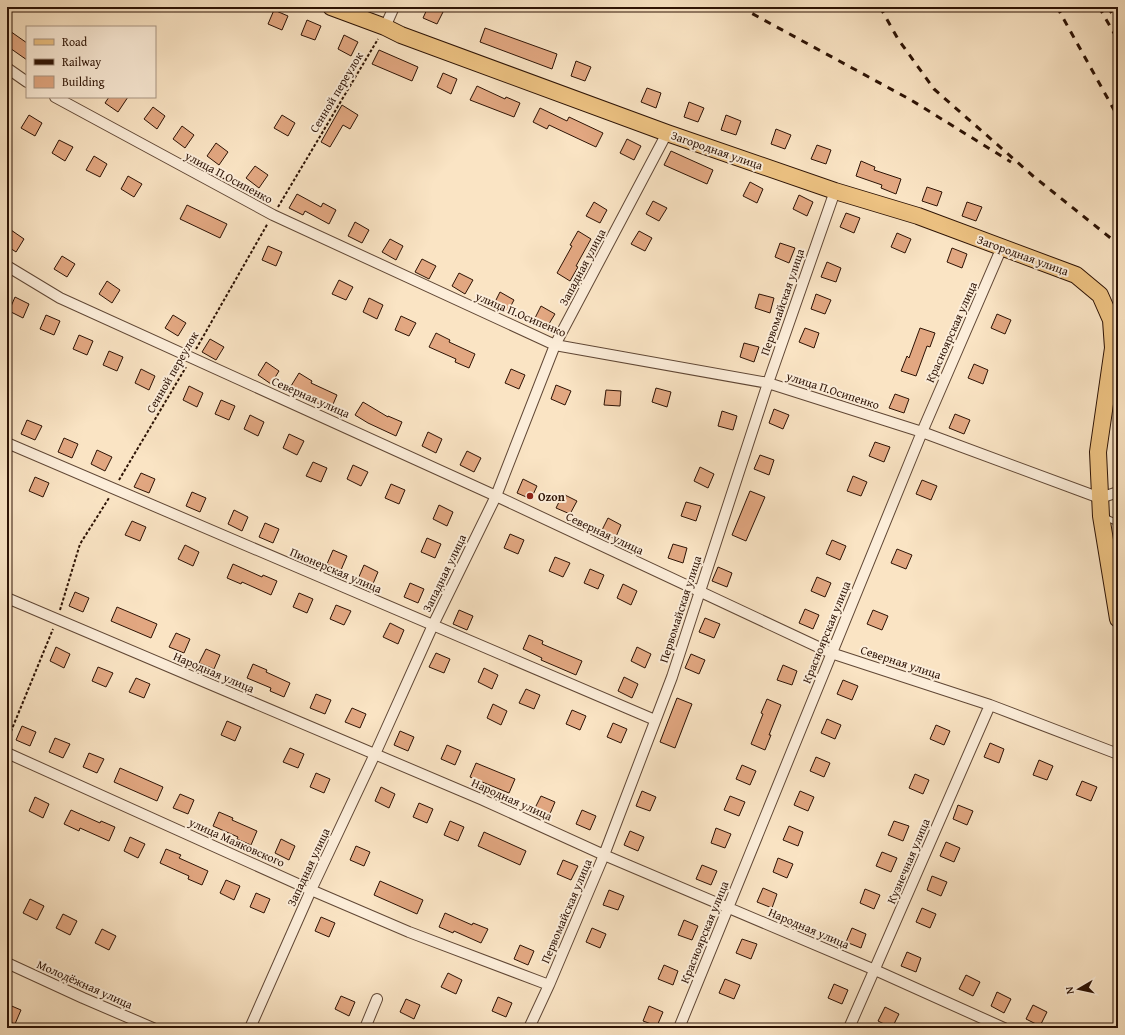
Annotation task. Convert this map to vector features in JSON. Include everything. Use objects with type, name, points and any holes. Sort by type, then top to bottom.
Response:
[{"type":"main road","name":"Загородная улица","points":[[331,7],[401,35],[668,133],[835,191],[918,216],[1076,275],[1100,295],[1111,320],[1113,348],[1098,452],[1100,498]]},
{"type":"main road","points":[[1100,498],[1101,516],[1117,612]]},
{"type":"street","points":[[385,28],[394,7]]},
{"type":"street","points":[[7,68],[26,81]]},
{"type":"street","name":"улица П.Осипенко","points":[[58,98],[273,215],[556,345],[768,383],[922,432],[1100,498]]},
{"type":"street","name":"Западная улица","points":[[250,1028],[311,890],[375,754],[433,625],[496,496],[556,345],[668,133]]},
{"type":"street","name":"Первомайская улица","points":[[529,1028],[549,985],[604,855],[672,677],[768,383],[835,191]]},
{"type":"street","name":"Красноярская улица","points":[[679,1028],[922,432],[1002,247]]},
{"type":"street","name":"Северная улица","points":[[7,266],[60,298],[496,496],[831,653],[990,705],[1118,754]]},
{"type":"street","name":"Пионерская улица","points":[[7,443],[655,720]]},
{"type":"street","points":[[1100,498],[1118,492]]},
{"type":"street","name":"Народная улица","points":[[7,598],[483,800],[604,855],[875,970],[1004,1028]]},
{"type":"street","name":"Кузнечная улица","points":[[850,1028],[990,705]]},
{"type":"street","name":"улица Маяковского","points":[[7,753],[311,890],[409,932],[549,985]]},
{"type":"street","name":"Молодёжная улица","points":[[7,963],[153,1028]]},
{"type":"street","points":[[365,1028],[377,999]]},
{"type":"lane","points":[[1101,516],[1118,523]]},
{"type":"path","name":"Сенной переулок","points":[[7,741],[57,619],[80,544],[114,490],[273,215],[385,28]]},
{"type":"building","points":[[428,7],[436,7],[444,10],[437,24],[423,18]]},
{"type":"building","points":[[274,10],[288,16],[282,30],[268,24]]},
{"type":"building","points":[[307,20],[321,26],[315,40],[301,35]]},
{"type":"building","points":[[485,28],[557,54],[552,69],[480,42]]},
{"type":"building","points":[[7,29],[26,42],[26,59],[7,46]]},
{"type":"building","points":[[344,35],[358,42],[351,56],[338,49]]},
{"type":"building","points":[[379,50],[418,67],[412,81],[372,64]]},
{"type":"building","points":[[576,61],[591,67],[585,81],[571,76]]},
{"type":"building","points":[[443,73],[457,79],[451,94],[437,87]]},
{"type":"building","points":[[477,86],[505,99],[506,97],[520,103],[514,117],[470,100]]},
{"type":"building","points":[[647,88],[661,93],[656,108],[641,102]]},
{"type":"building","points":[[108,98],[127,98],[118,112],[105,103]]},
{"type":"building","points":[[689,102],[704,108],[698,122],[684,117]]},
{"type":"building","points":[[342,105],[358,115],[350,129],[343,125],[330,147],[321,142]]},
{"type":"building","points":[[153,107],[165,116],[157,129],[144,119]]},
{"type":"building","points":[[540,108],[567,121],[569,117],[603,133],[596,147],[549,125],[547,129],[533,122]]},
{"type":"building","points":[[29,115],[42,123],[35,136],[21,128]]},
{"type":"building","points":[[282,115],[295,123],[288,136],[274,128]]},
{"type":"building","points":[[726,115],[741,121],[736,135],[721,130]]},
{"type":"building","points":[[182,126],[194,135],[185,148],[173,139]]},
{"type":"building","points":[[776,129],[791,135],[785,149],[771,144]]},
{"type":"building","points":[[627,139],[641,146],[634,160],[620,153]]},
{"type":"building","points":[[59,140],[73,147],[65,161],[52,153]]},
{"type":"building","points":[[216,143],[228,152],[219,165],[207,156]]},
{"type":"building","points":[[817,145],[831,150],[826,164],[811,159]]},
{"type":"building","points":[[671,151],[713,170],[707,184],[664,165]]},
{"type":"building","points":[[94,156],[107,164],[100,177],[86,170]]},
{"type":"building","points":[[861,161],[875,167],[874,170],[901,179],[896,194],[881,188],[882,185],[856,176]]},
{"type":"building","points":[[255,166],[268,175],[259,188],[246,178]]},
{"type":"building","points":[[128,176],[142,184],[134,197],[121,189]]},
{"type":"building","points":[[750,182],[763,189],[757,203],[743,196]]},
{"type":"building","points":[[927,187],[942,192],[937,206],[922,201]]},
{"type":"building","points":[[297,194],[321,207],[323,203],[336,210],[329,224],[305,211],[303,215],[289,208]]},
{"type":"building","points":[[799,195],[813,202],[807,216],[793,209]]},
{"type":"building","points":[[653,201],[667,208],[659,221],[646,214]]},
{"type":"building","points":[[594,202],[607,210],[600,223],[586,216]]},
{"type":"building","points":[[967,202],[982,207],[976,221],[962,216]]},
{"type":"building","points":[[187,205],[227,224],[220,238],[180,219]]},
{"type":"building","points":[[846,213],[860,218],[854,233],[840,227]]},
{"type":"building","points":[[355,222],[369,230],[362,243],[348,236]]},
{"type":"building","points":[[11,230],[24,239],[16,252],[7,246],[7,237]]},
{"type":"building","points":[[578,231],[591,239],[576,266],[578,267],[570,281],[557,273],[572,246],[570,245]]},
{"type":"building","points":[[639,231],[652,238],[645,251],[631,244]]},
{"type":"building","points":[[897,233],[911,239],[905,253],[891,247]]},
{"type":"building","points":[[390,239],[403,246],[396,260],[382,252]]},
{"type":"building","points":[[780,243],[795,248],[789,263],[775,257]]},
{"type":"building","points":[[268,246],[282,252],[276,266],[262,260]]},
{"type":"building","points":[[952,248],[967,254],[962,268],[947,262]]},
{"type":"building","points":[[62,256],[75,264],[67,277],[54,269]]},
{"type":"building","points":[[422,259],[436,266],[429,279],[415,272]]},
{"type":"building","points":[[827,262],[841,268],[836,282],[821,277]]},
{"type":"building","points":[[459,273],[473,280],[465,294],[452,286]]},
{"type":"building","points":[[339,280],[353,287],[346,300],[332,294]]},
{"type":"building","points":[[107,281],[120,290],[112,303],[99,294]]},
{"type":"building","points":[[500,292],[514,300],[507,313],[493,306]]},
{"type":"building","points":[[759,294],[774,298],[770,313],[755,308]]},
{"type":"building","points":[[816,294],[831,300],[825,314],[811,309]]},
{"type":"building","points":[[15,297],[29,304],[23,318],[9,311]]},
{"type":"building","points":[[369,298],[383,305],[377,319],[363,312]]},
{"type":"building","points":[[541,306],[555,314],[547,327],[534,320]]},
{"type":"building","points":[[997,314],[1011,320],[1005,334],[991,328]]},
{"type":"building","points":[[46,315],[60,321],[54,335],[40,329]]},
{"type":"building","points":[[173,315],[186,323],[178,336],[165,328]]},
{"type":"building","points":[[401,316],[416,323],[409,336],[395,330]]},
{"type":"building","points":[[805,328],[819,333],[814,348],[799,342]]},
{"type":"building","points":[[920,328],[935,333],[930,347],[927,346],[916,376],[901,371],[907,356],[909,358]]},
{"type":"building","points":[[436,333],[450,340],[449,342],[475,354],[469,368],[455,362],[456,359],[429,347]]},
{"type":"building","points":[[79,335],[93,341],[87,355],[73,349]]},
{"type":"building","points":[[210,339],[224,347],[216,360],[202,352]]},
{"type":"building","points":[[744,343],[759,347],[754,362],[740,357]]},
{"type":"building","points":[[109,351],[123,357],[117,371],[103,365]]},
{"type":"building","points":[[266,362],[279,371],[271,384],[258,375]]},
{"type":"building","points":[[974,364],[988,370],[983,384],[968,378]]},
{"type":"building","points":[[141,369],[155,376],[149,390],[135,383]]},
{"type":"building","points":[[511,369],[525,375],[519,389],[505,383]]},
{"type":"building","points":[[299,373],[312,381],[311,383],[337,395],[331,409],[317,403],[291,386]]},
{"type":"building","points":[[556,385],[571,391],[565,405],[551,399]]},
{"type":"building","points":[[189,386],[203,393],[197,407],[183,400]]},
{"type":"building","points":[[656,388],[671,392],[667,407],[652,402]]},
{"type":"building","points":[[606,390],[621,391],[620,406],[604,405]]},
{"type":"building","points":[[895,394],[909,399],[904,413],[889,408]]},
{"type":"building","points":[[221,400],[235,406],[229,420],[215,414]]},
{"type":"building","points":[[363,402],[388,417],[402,422],[396,436],[355,415]]},
{"type":"building","points":[[774,409],[789,415],[783,429],[769,423]]},
{"type":"building","points":[[722,411],[737,416],[733,430],[718,426]]},
{"type":"building","points":[[955,414],[970,420],[964,434],[949,428]]},
{"type":"building","points":[[250,415],[264,422],[258,436],[244,429]]},
{"type":"building","points":[[27,420],[42,426],[35,440],[21,434]]},
{"type":"building","points":[[428,432],[442,439],[436,453],[422,446]]},
{"type":"building","points":[[289,434],[304,441],[297,455],[283,448]]},
{"type":"building","points":[[64,438],[78,444],[72,458],[58,452]]},
{"type":"building","points":[[875,442],[890,447],[884,462],[869,456]]},
{"type":"building","points":[[97,450],[112,457],[105,471],[91,464]]},
{"type":"building","points":[[467,451],[481,458],[474,472],[460,465]]},
{"type":"building","points":[[760,455],[774,460],[769,475],[754,469]]},
{"type":"building","points":[[313,462],[327,468],[321,482],[306,476]]},
{"type":"building","points":[[353,465],[368,472],[361,486],[347,479]]},
{"type":"building","points":[[700,467],[714,474],[708,488],[694,481]]},
{"type":"building","points":[[141,473],[155,479],[149,493],[134,487]]},
{"type":"building","points":[[853,476],[867,482],[861,496],[847,491]]},
{"type":"building","points":[[35,477],[49,483],[43,497],[29,491]]},
{"type":"building","points":[[523,479],[537,486],[531,499],[517,493]]},
{"type":"building","points":[[922,480],[937,486],[931,500],[916,494]]},
{"type":"building","points":[[391,484],[405,490],[399,504],[385,498]]},
{"type":"building","points":[[750,491],[765,497],[746,541],[732,535]]},
{"type":"building","points":[[192,492],[206,498],[200,512],[186,506]]},
{"type":"building","points":[[563,494],[577,501],[570,514],[556,508]]},
{"type":"building","points":[[686,502],[701,506],[696,521],[681,516]]},
{"type":"building","points":[[439,505],[453,512],[447,526],[433,519]]},
{"type":"building","points":[[234,510],[248,517],[242,531],[228,524]]},
{"type":"building","points":[[608,518],[621,525],[615,539],[601,532]]},
{"type":"building","points":[[132,521],[146,527],[140,541],[125,535]]},
{"type":"building","points":[[265,523],[279,529],[273,543],[259,537]]},
{"type":"building","points":[[510,534],[524,540],[518,554],[504,548]]},
{"type":"building","points":[[427,538],[441,544],[435,558],[421,552]]},
{"type":"building","points":[[832,540],[846,546],[840,560],[826,554]]},
{"type":"building","points":[[673,544],[687,548],[683,563],[668,558]]},
{"type":"building","points":[[185,545],[199,552],[193,566],[178,559]]},
{"type":"building","points":[[897,549],[912,555],[906,569],[891,563]]},
{"type":"building","points":[[333,550],[347,556],[341,570],[327,564]]},
{"type":"building","points":[[555,557],[570,563],[563,577],[549,571]]},
{"type":"building","points":[[233,564],[262,577],[263,575],[277,581],[271,595],[242,582],[241,584],[227,578]]},
{"type":"building","points":[[364,565],[378,572],[372,586],[358,579]]},
{"type":"building","points":[[718,567],[732,573],[727,587],[712,581]]},
{"type":"building","points":[[590,569],[604,575],[598,589],[584,583]]},
{"type":"building","points":[[817,577],[831,583],[825,597],[811,591]]},
{"type":"building","points":[[410,583],[424,589],[418,603],[404,597]]},
{"type":"building","points":[[623,584],[637,591],[631,605],[617,598]]},
{"type":"building","points":[[75,592],[89,598],[83,612],[69,606]]},
{"type":"building","points":[[299,593],[313,599],[307,613],[293,607]]},
{"type":"building","points":[[336,605],[351,611],[344,625],[330,619]]},
{"type":"building","points":[[117,607],[157,624],[151,638],[111,621]]},
{"type":"building","points":[[805,609],[819,615],[813,629],[799,623]]},
{"type":"building","points":[[459,610],[473,616],[467,630],[453,624]]},
{"type":"building","points":[[873,610],[888,616],[882,630],[867,624]]},
{"type":"building","points":[[705,618],[720,624],[714,638],[699,632]]},
{"type":"building","points":[[390,623],[404,630],[398,644],[383,637]]},
{"type":"building","points":[[176,633],[190,639],[184,653],[169,647]]},
{"type":"building","points":[[529,635],[543,641],[542,644],[582,661],[576,675],[541,660],[542,658],[523,649]]},
{"type":"building","points":[[56,647],[70,654],[64,668],[50,661]]},
{"type":"building","points":[[637,647],[651,654],[645,668],[631,661]]},
{"type":"building","points":[[206,649],[220,655],[214,669],[199,663]]},
{"type":"building","points":[[436,653],[450,659],[444,673],[429,667]]},
{"type":"building","points":[[691,654],[705,660],[699,674],[685,668]]},
{"type":"building","points":[[253,664],[290,683],[284,697],[270,691],[271,688],[247,678]]},
{"type":"building","points":[[783,665],[797,671],[792,685],[777,680]]},
{"type":"building","points":[[98,667],[113,673],[106,687],[92,681]]},
{"type":"building","points":[[484,668],[498,675],[492,689],[478,682]]},
{"type":"building","points":[[624,677],[638,684],[632,698],[618,691]]},
{"type":"building","points":[[136,678],[150,684],[144,698],[129,692]]},
{"type":"building","points":[[843,680],[858,686],[852,700],[837,694]]},
{"type":"building","points":[[526,689],[540,695],[534,709],[519,703]]},
{"type":"building","points":[[316,694],[331,700],[325,714],[310,708]]},
{"type":"building","points":[[677,698],[692,704],[675,748],[660,742]]},
{"type":"building","points":[[767,699],[781,705],[769,735],[771,735],[765,750],[751,744],[763,714],[761,713]]},
{"type":"building","points":[[493,704],[507,711],[501,725],[487,718]]},
{"type":"building","points":[[352,708],[366,714],[360,728],[345,722]]},
{"type":"building","points":[[572,710],[586,716],[580,730],[566,724]]},
{"type":"building","points":[[827,719],[841,725],[835,739],[821,733]]},
{"type":"building","points":[[227,721],[241,727],[235,741],[221,735]]},
{"type":"building","points":[[613,723],[627,729],[621,743],[607,737]]},
{"type":"building","points":[[936,725],[950,731],[944,745],[930,739]]},
{"type":"building","points":[[22,726],[36,732],[30,746],[16,740]]},
{"type":"building","points":[[400,731],[414,737],[408,751],[394,745]]},
{"type":"building","points":[[55,738],[70,744],[63,758],[49,752]]},
{"type":"building","points":[[990,743],[1004,749],[999,763],[984,757]]},
{"type":"building","points":[[447,745],[461,751],[455,765],[441,759]]},
{"type":"building","points":[[290,748],[304,754],[298,768],[283,762]]},
{"type":"building","points":[[89,753],[104,759],[97,773],[83,767]]},
{"type":"building","points":[[816,757],[830,763],[824,777],[810,771]]},
{"type":"building","points":[[1039,760],[1053,766],[1047,780],[1033,775]]},
{"type":"building","points":[[476,763],[515,779],[509,793],[470,777]]},
{"type":"building","points":[[742,765],[756,771],[750,785],[736,779]]},
{"type":"building","points":[[120,768],[163,787],[157,801],[114,782]]},
{"type":"building","points":[[316,773],[330,779],[324,793],[310,787]]},
{"type":"building","points":[[915,774],[929,780],[923,794],[909,788]]},
{"type":"building","points":[[1082,781],[1097,787],[1091,801],[1076,795]]},
{"type":"building","points":[[381,787],[395,794],[389,808],[375,801]]},
{"type":"building","points":[[642,791],[656,797],[650,811],[636,806]]},
{"type":"building","points":[[800,791],[814,797],[808,811],[794,805]]},
{"type":"building","points":[[180,794],[194,800],[188,814],[173,808]]},
{"type":"building","points":[[541,796],[555,802],[549,816],[534,810]]},
{"type":"building","points":[[730,796],[745,802],[739,816],[724,810]]},
{"type":"building","points":[[35,797],[49,804],[43,818],[29,811]]},
{"type":"building","points":[[419,803],[433,809],[427,823],[413,817]]},
{"type":"building","points":[[958,805],[973,811],[967,825],[953,819]]},
{"type":"building","points":[[71,810],[100,823],[101,821],[115,827],[109,841],[80,828],[79,831],[64,824]]},
{"type":"building","points":[[582,810],[596,816],[590,830],[576,824]]},
{"type":"building","points":[[219,812],[233,818],[232,820],[257,831],[251,845],[237,839],[238,837],[213,826]]},
{"type":"building","points":[[450,821],[464,827],[458,841],[444,835]]},
{"type":"building","points":[[894,821],[909,826],[903,841],[888,835]]},
{"type":"building","points":[[789,826],[803,832],[798,846],[783,840]]},
{"type":"building","points":[[716,828],[731,834],[725,848],[711,843]]},
{"type":"building","points":[[630,831],[644,837],[638,851],[624,845]]},
{"type":"building","points":[[484,832],[526,851],[520,865],[478,846]]},
{"type":"building","points":[[130,837],[145,844],[138,858],[124,851]]},
{"type":"building","points":[[281,839],[295,846],[289,860],[275,853]]},
{"type":"building","points":[[946,842],[960,848],[954,862],[940,856]]},
{"type":"building","points":[[356,846],[370,852],[364,866],[350,860]]},
{"type":"building","points":[[166,849],[181,855],[179,858],[208,871],[202,885],[188,879],[189,876],[160,863]]},
{"type":"building","points":[[882,852],[897,858],[891,872],[876,866]]},
{"type":"building","points":[[778,858],[793,864],[787,878],[773,872]]},
{"type":"building","points":[[563,860],[578,866],[571,880],[557,874]]},
{"type":"building","points":[[702,865],[717,871],[711,885],[696,879]]},
{"type":"building","points":[[932,876],[947,882],[941,896],[927,890]]},
{"type":"building","points":[[226,880],[240,886],[234,900],[220,893]]},
{"type":"building","points":[[380,881],[423,900],[417,914],[374,895]]},
{"type":"building","points":[[763,888],[777,894],[772,908],[757,902]]},
{"type":"building","points":[[865,889],[880,895],[874,909],[860,903]]},
{"type":"building","points":[[609,890],[624,896],[618,910],[603,905]]},
{"type":"building","points":[[256,893],[270,899],[264,913],[250,907]]},
{"type":"building","points":[[30,899],[44,906],[37,920],[23,913]]},
{"type":"building","points":[[922,908],[936,914],[930,928],[916,922]]},
{"type":"building","points":[[445,913],[472,925],[473,923],[488,929],[481,943],[454,931],[453,933],[439,927]]},
{"type":"building","points":[[63,914],[77,921],[70,935],[56,928]]},
{"type":"building","points":[[321,917],[335,923],[329,937],[315,931]]},
{"type":"building","points":[[684,920],[698,926],[692,940],[678,935]]},
{"type":"building","points":[[592,928],[606,934],[600,948],[586,942]]},
{"type":"building","points":[[852,928],[866,934],[861,948],[846,942]]},
{"type":"building","points":[[102,929],[116,936],[109,950],[95,943]]},
{"type":"building","points":[[742,939],[757,944],[751,959],[736,953]]},
{"type":"building","points":[[520,945],[534,951],[528,965],[514,959]]},
{"type":"building","points":[[907,952],[921,958],[916,972],[901,966]]},
{"type":"building","points":[[664,965],[678,971],[673,985],[658,979]]},
{"type":"building","points":[[448,973],[462,980],[456,994],[441,987]]},
{"type":"building","points":[[966,975],[980,982],[973,996],[959,989]]},
{"type":"building","points":[[725,979],[740,985],[734,999],[719,993]]},
{"type":"building","points":[[834,984],[848,990],[842,1004],[828,998]]},
{"type":"building","points":[[997,992],[1011,999],[1004,1013],[991,1006]]},
{"type":"building","points":[[341,996],[355,1002],[349,1016],[335,1009]]},
{"type":"building","points":[[498,997],[512,1003],[506,1017],[492,1011]]},
{"type":"building","points":[[406,999],[420,1005],[414,1019],[400,1012]]},
{"type":"building","points":[[7,1004],[21,1010],[15,1024],[7,1021]]},
{"type":"building","points":[[1033,1005],[1047,1012],[1040,1026],[1026,1019]]},
{"type":"building","points":[[649,1006],[663,1012],[657,1026],[643,1021]]},
{"type":"building","points":[[885,1007],[899,1014],[892,1028],[878,1021]]},
{"type":"railway","points":[[740,7],[911,100],[1011,162]]},
{"type":"railway","points":[[880,7],[898,39],[934,89],[1033,176],[1118,244]]},
{"type":"railway","points":[[1057,7],[1118,117]]},
{"type":"railway","points":[[1099,7],[1118,40]]},
{"type":"railway","points":[[1108,7],[1118,24]]},
{"type":"place","name":"Ozon","points":[[530,496]]}]
